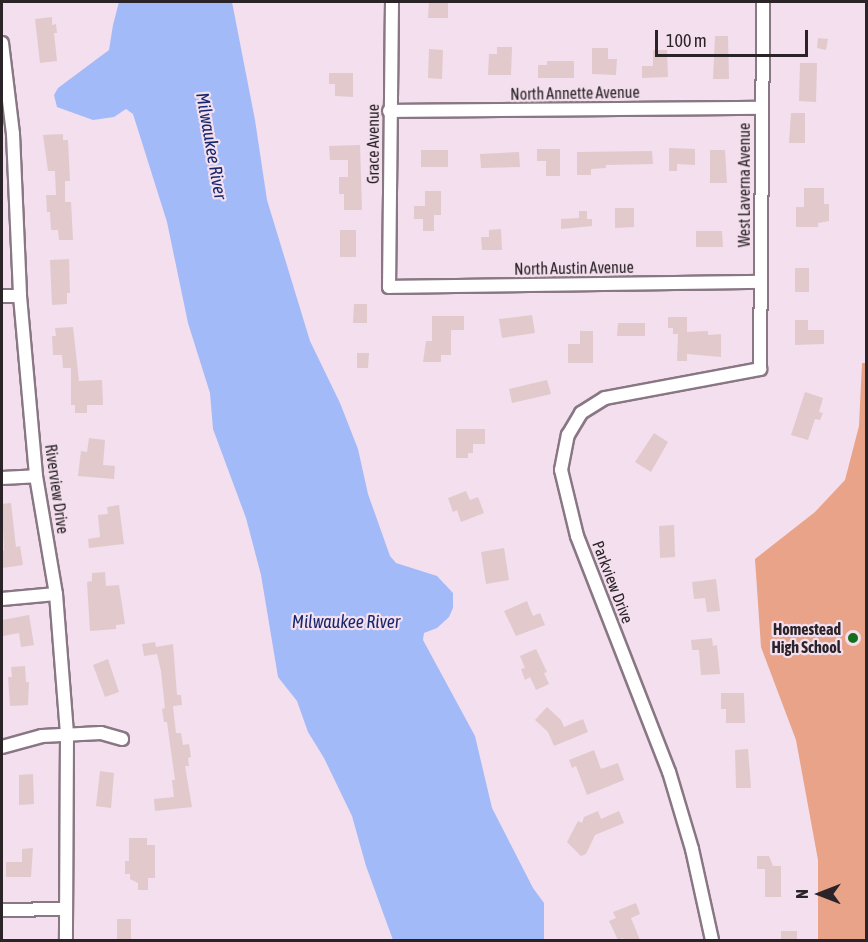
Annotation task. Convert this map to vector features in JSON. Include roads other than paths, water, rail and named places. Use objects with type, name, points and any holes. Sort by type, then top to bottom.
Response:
[{"type":"street","name":"Grace Avenue","points":[[389,286],[389,111],[392,2]]},
{"type":"street","name":"West Laverna Avenue","points":[[760,369],[760,108],[763,2]]},
{"type":"street","name":"Riverview Drive","points":[[2,43],[7,134],[36,476],[56,594],[67,735],[66,940]]},
{"type":"street","name":"North Annette Avenue","points":[[389,111],[760,108]]},
{"type":"street","name":"North Austin Avenue","points":[[389,286],[760,282]]},
{"type":"street","points":[[2,296],[20,296]]},
{"type":"street","name":"Parkview Drive","points":[[712,940],[692,849],[669,772],[577,536],[561,465],[568,435],[581,413],[605,398],[760,369]]},
{"type":"street","points":[[2,478],[36,476]]},
{"type":"street","points":[[2,599],[56,594]]},
{"type":"street","points":[[2,747],[30,738],[67,735],[101,733],[122,739]]},
{"type":"street","points":[[2,910],[66,909]]},
{"type":"water","name":"Milwaukee River","points":[[119,2],[232,2],[255,120],[267,200],[310,341],[340,403],[358,449],[368,494],[390,556],[396,563],[437,576],[453,593],[453,608],[449,617],[437,628],[424,633],[423,640],[475,736],[492,808],[533,888],[544,903],[544,940],[393,940],[366,866],[352,816],[324,758],[308,732],[297,701],[278,677],[261,575],[246,518],[213,429],[210,393],[188,323],[167,222],[133,114],[126,109],[114,117],[93,120],[57,107],[54,95],[58,88],[109,50]]},
{"type":"place","name":"Homestead High School","points":[[853,638]]}]
